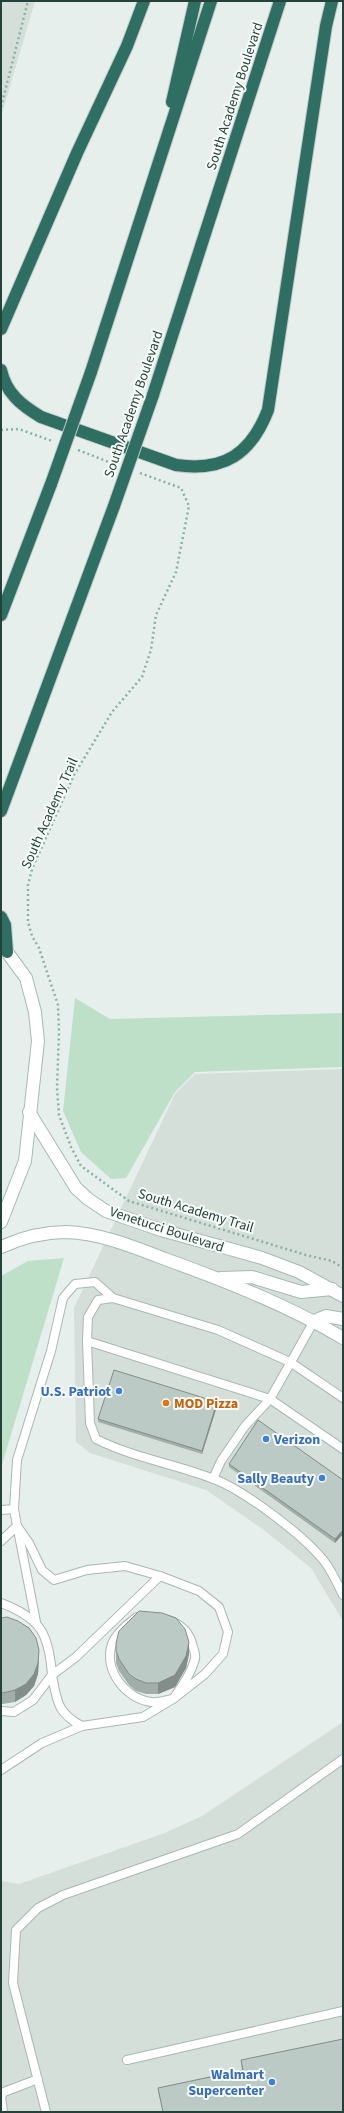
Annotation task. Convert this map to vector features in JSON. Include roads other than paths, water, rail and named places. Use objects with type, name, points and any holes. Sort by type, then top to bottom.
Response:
[{"type":"highway","points":[[1,329],[77,153],[128,46],[144,1]]},
{"type":"highway","points":[[154,183],[195,1]]},
{"type":"highway","points":[[1,616],[51,484],[91,372],[154,183],[211,1]]},
{"type":"highway","name":"South Academy Boulevard","points":[[1,811],[114,506],[153,395],[280,1]]},
{"type":"highway","points":[[1,370],[4,380],[12,395],[26,408],[41,417],[176,465],[195,468],[214,466],[229,460],[244,450],[260,429],[268,410],[326,26],[332,1]]},
{"type":"highway","points":[[1,917],[5,925],[8,952]]},
{"type":"street","points":[[1,1222],[25,1161],[29,1112],[38,1041],[35,1012],[26,978],[8,952]]},
{"type":"street","name":"Venetucci Boulevard","points":[[29,1112],[76,1188],[88,1199],[106,1211],[161,1230],[262,1258],[299,1272],[343,1296]]},
{"type":"street","name":"Venetucci Boulevard","points":[[1,1247],[15,1241],[41,1234],[66,1232],[108,1239],[220,1278],[314,1320],[343,1338]]},
{"type":"street","points":[[220,1278],[252,1277],[301,1292],[332,1289]]},
{"type":"street","points":[[314,1320],[326,1316],[343,1319]]},
{"type":"lane","points":[[82,1726],[68,1718],[57,1702],[52,1675],[50,1652],[36,1622],[14,1509],[17,1460],[50,1351],[62,1298],[75,1284],[95,1282],[113,1298]]},
{"type":"lane","points":[[343,1398],[290,1362],[218,1330],[113,1298],[98,1300],[88,1317],[87,1341],[90,1423],[96,1439],[117,1449],[214,1479],[239,1491],[306,1542],[328,1566],[343,1595]]},
{"type":"lane","points":[[214,1479],[221,1461],[245,1426],[270,1399],[314,1320]]},
{"type":"lane","points":[[87,1341],[270,1399],[343,1449]]},
{"type":"lane","points":[[1,1510],[14,1509]]},
{"type":"lane","points":[[1,1541],[17,1526]]},
{"type":"lane","points":[[1,1770],[42,1743],[82,1726],[143,1717],[173,1699],[205,1674],[223,1654],[228,1632],[218,1607],[198,1591],[160,1576],[124,1566],[87,1570],[54,1580],[42,1570],[29,1543],[17,1526]]},
{"type":"lane","points":[[1,1711],[14,1712],[33,1700],[52,1675],[76,1657],[160,1576]]},
{"type":"lane","points":[[1,1603],[20,1610],[36,1622]]},
{"type":"lane","points":[[136,1617],[158,1617],[175,1623],[190,1635],[195,1657],[187,1680],[173,1699],[152,1703],[132,1696],[118,1681],[109,1665],[112,1644],[124,1627],[136,1617]]},
{"type":"lane","points":[[46,2112],[13,1983],[16,1930],[38,1908],[63,1895],[238,1834],[343,1759]]},
{"type":"lane","points":[[127,2060],[343,2011]]},
{"type":"lane","points":[[3,2112],[1,2096],[4,2092],[38,2079]]},
{"type":"place","name":"U.S. Patriot","points":[[119,1391]]},
{"type":"place","name":"MOD Pizza","points":[[166,1403]]},
{"type":"place","name":"Verizon","points":[[266,1439]]},
{"type":"place","name":"Sally Beauty","points":[[322,1478]]},
{"type":"place","name":"Walmart Supercenter","points":[[272,2082]]}]
